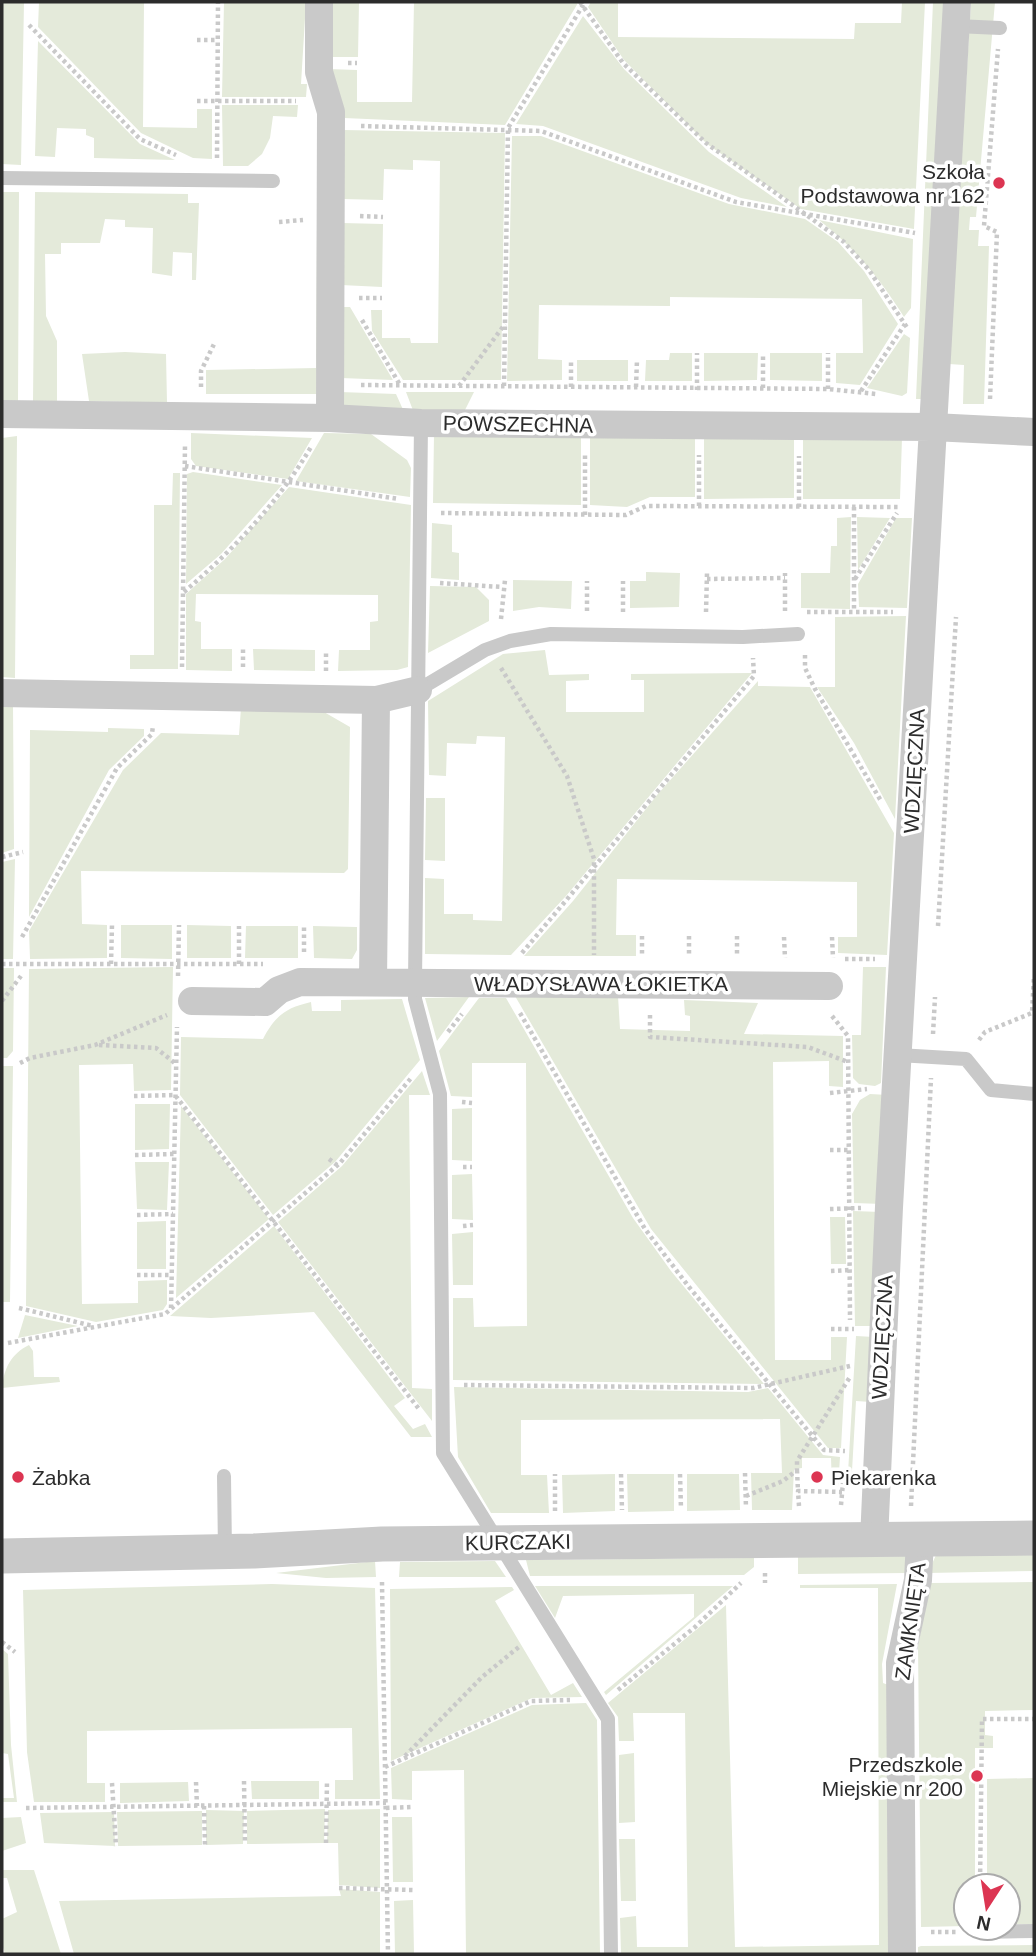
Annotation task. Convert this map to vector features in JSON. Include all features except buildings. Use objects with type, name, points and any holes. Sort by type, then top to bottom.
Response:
[{"type":"street","points":[[319,2],[319,72],[330,113],[330,418]]},
{"type":"street","name":"WDZIĘCZNA","points":[[874,1540],[898,1055],[914,508],[933,427],[957,14]]},
{"type":"street","name":"POWSZECHNA","points":[[2,414],[193,406],[417,423],[933,427],[1034,432]]},
{"type":"street","points":[[2,693],[376,700],[418,690]]},
{"type":"street","points":[[373,982],[376,700]]},
{"type":"street","name":"WŁADYSŁAWA ŁOKIETKA","points":[[182,1000],[265,1002],[279,990],[300,982],[495,983],[647,971],[831,972]]},
{"type":"street","name":"KURCZAKI","points":[[2,1556],[498,1543],[874,1540],[915,1527],[1034,1538]]},
{"type":"street","name":"ZAMKNIĘTA","points":[[902,1944],[900,1663],[918,1580],[915,1527]]},
{"type":"lane","points":[[957,14],[1000,28]]},
{"type":"lane","points":[[2,178],[273,181]]},
{"type":"lane","points":[[417,423],[421,508],[415,983],[440,1094],[443,1453],[608,1719],[611,1954]]},
{"type":"lane","points":[[418,690],[491,648],[551,634],[803,634]]},
{"type":"lane","points":[[898,1055],[966,1059],[991,1090],[1034,1094]]},
{"type":"lane","points":[[224,1476],[225,1552]]},
{"type":"path","points":[[217,162],[218,2]]},
{"type":"path","points":[[504,386],[508,128],[583,3],[623,64],[707,144],[844,242],[869,270],[914,339]]},
{"type":"path","points":[[29,25],[140,139],[181,158]]},
{"type":"path","points":[[990,405],[997,232],[984,226],[1000,28]]},
{"type":"path","points":[[197,40],[218,40]]},
{"type":"path","points":[[197,101],[541,131],[736,202],[919,234]]},
{"type":"path","points":[[356,309],[400,385],[417,423]]},
{"type":"path","points":[[861,391],[910,317]]},
{"type":"path","points":[[458,386],[505,323]]},
{"type":"path","points":[[182,675],[185,466],[201,370],[215,342]]},
{"type":"path","points":[[697,353],[697,388]]},
{"type":"path","points":[[763,353],[763,388]]},
{"type":"path","points":[[828,353],[828,389]]},
{"type":"path","points":[[571,360],[571,387]]},
{"type":"path","points":[[636,387],[637,360]]},
{"type":"path","points":[[330,385],[828,389],[886,396]]},
{"type":"path","points":[[183,593],[224,557],[290,483],[330,418]]},
{"type":"path","points":[[185,466],[421,508],[626,515],[646,506],[914,508]]},
{"type":"path","points":[[854,507],[854,612]]},
{"type":"path","points":[[854,580],[914,508]]},
{"type":"path","points":[[706,612],[707,576],[785,576],[785,612]]},
{"type":"path","points":[[501,619],[502,587],[505,580]]},
{"type":"path","points":[[587,580],[587,612]]},
{"type":"path","points":[[623,612],[624,581]]},
{"type":"path","points":[[419,583],[479,583],[502,587]]},
{"type":"path","points":[[937,937],[956,610]]},
{"type":"path","points":[[805,612],[805,668],[887,811]]},
{"type":"path","points":[[8,1343],[165,1314],[337,1165],[430,1056],[473,1000],[495,983],[754,676],[752,636]]},
{"type":"path","points":[[491,648],[567,776],[596,866],[594,959]]},
{"type":"path","points":[[243,649],[243,675]]},
{"type":"path","points":[[326,650],[326,675]]},
{"type":"path","points":[[22,937],[117,768],[152,734],[156,695]]},
{"type":"path","points":[[2,858],[23,852]]},
{"type":"path","points":[[111,964],[112,925]]},
{"type":"path","points":[[95,1045],[182,1000],[179,925]]},
{"type":"path","points":[[239,926],[239,964]]},
{"type":"path","points":[[304,926],[304,964]]},
{"type":"path","points":[[642,936],[647,971],[650,1037],[808,1047],[848,1062]]},
{"type":"path","points":[[689,936],[690,959]]},
{"type":"path","points":[[737,936],[738,959]]},
{"type":"path","points":[[784,937],[785,959]]},
{"type":"path","points":[[832,937],[832,1016],[848,1036],[850,1341]]},
{"type":"path","points":[[2,1001],[21,976]]},
{"type":"path","points":[[966,1059],[985,1032],[1032,1013],[1034,976]]},
{"type":"path","points":[[495,983],[512,999],[645,1229],[813,1438],[824,1450],[845,1451]]},
{"type":"path","points":[[915,1527],[935,991]]},
{"type":"path","points":[[171,1309],[177,1024]]},
{"type":"path","points":[[20,1063],[30,1058],[95,1045],[156,1048],[176,1064]]},
{"type":"path","points":[[134,1096],[175,1095]]},
{"type":"path","points":[[175,1095],[443,1441]]},
{"type":"path","points":[[830,1150],[849,1150]]},
{"type":"path","points":[[135,1155],[174,1154]]},
{"type":"path","points":[[329,1159],[337,1165]]},
{"type":"path","points":[[137,1215],[173,1214]]},
{"type":"path","points":[[831,1271],[850,1270]]},
{"type":"path","points":[[138,1275],[172,1275]]},
{"type":"path","points":[[19,1308],[95,1326]]},
{"type":"path","points":[[849,1389],[850,1353]]},
{"type":"path","points":[[443,1384],[753,1388],[850,1366]]},
{"type":"path","points":[[799,1516],[797,1461],[850,1377]]},
{"type":"path","points":[[844,1463],[846,1439]]},
{"type":"path","points":[[746,1496],[783,1481],[797,1470]]},
{"type":"path","points":[[745,1473],[746,1516]]},
{"type":"path","points":[[555,1474],[555,1519]]},
{"type":"path","points":[[621,1474],[622,1518]]},
{"type":"path","points":[[680,1474],[681,1517]]},
{"type":"path","points":[[840,1515],[844,1474]]},
{"type":"path","points":[[798,1491],[842,1492]]},
{"type":"path","points":[[383,1582],[388,1954]]},
{"type":"path","points":[[385,1767],[531,1701],[606,1698],[636,1678],[741,1583]]},
{"type":"path","points":[[2,1642],[15,1652]]},
{"type":"path","points":[[404,1758],[482,1677],[520,1646]]},
{"type":"path","points":[[981,1872],[982,1719],[1034,1719]]},
{"type":"path","points":[[326,1843],[327,1781]]},
{"type":"path","points":[[196,1782],[197,1806]]},
{"type":"path","points":[[244,1782],[245,1844]]},
{"type":"path","points":[[112,1783],[116,1846]]},
{"type":"path","points":[[26,1808],[327,1804],[412,1807]]},
{"type":"path","points":[[204,1806],[205,1845]]},
{"type":"path","points":[[339,1888],[413,1890]]},
{"type":"path","points":[[902,1944],[952,1936]]},
{"type":"green space","points":[[2,2],[24,2],[21,165],[2,164]]},
{"type":"green space","points":[[39,2],[144,2],[143,127],[197,128],[197,109],[212,109],[212,159],[193,158],[141,133],[38,27]]},
{"type":"green space","points":[[224,2],[306,2],[301,84],[307,84],[306,97],[222,97]]},
{"type":"green space","points":[[332,2],[359,2],[358,57],[330,57]]},
{"type":"green space","points":[[414,2],[578,3],[505,125],[344,118],[328,69],[357,70],[357,102],[412,102]]},
{"type":"green space","points":[[591,2],[618,2],[618,37],[854,39],[855,23],[901,23],[902,2],[925,2],[914,229],[801,209],[707,144],[624,60],[588,7]]},
{"type":"green space","points":[[933,2],[949,2],[923,399],[916,399]]},
{"type":"green space","points":[[971,2],[995,2],[976,217],[970,217],[969,230],[979,230],[978,246],[989,246],[984,404],[963,404],[964,365],[949,364]]},
{"type":"green space","points":[[583,16],[624,69],[709,152],[787,207],[741,198],[543,126],[516,124]]},
{"type":"green space","points":[[38,41],[140,144],[175,160],[94,158],[94,138],[86,135],[86,129],[57,128],[55,157],[35,156]]},
{"type":"green space","points":[[222,105],[298,105],[297,117],[273,116],[270,138],[262,154],[248,166],[223,166]]},
{"type":"green space","points":[[343,130],[505,133],[501,380],[403,380],[372,331],[371,310],[382,310],[382,338],[410,338],[411,343],[438,343],[440,161],[413,160],[413,170],[384,169],[383,200],[343,199]]},
{"type":"green space","points":[[512,136],[541,136],[729,204],[805,219],[838,242],[864,271],[898,324],[860,385],[836,383],[836,353],[863,353],[862,299],[670,297],[670,306],[539,305],[538,359],[562,360],[562,380],[507,381]]},
{"type":"green space","points":[[2,192],[19,192],[18,403],[2,403]]},
{"type":"green space","points":[[35,192],[188,194],[188,203],[199,203],[196,280],[192,280],[192,253],[173,252],[172,276],[152,273],[153,228],[125,227],[125,220],[105,219],[100,243],[61,243],[61,254],[45,254],[46,316],[57,341],[57,402],[33,402]]},
{"type":"green space","points":[[819,220],[913,239],[911,308],[904,317],[866,265]]},
{"type":"green space","points":[[342,223],[383,224],[382,287],[341,285]]},
{"type":"green space","points":[[317,225],[317,394],[206,394],[206,370],[316,368]]},
{"type":"green space","points":[[341,307],[350,307],[393,380],[341,378]]},
{"type":"green space","points":[[904,334],[910,338],[907,393],[902,396],[867,388]]},
{"type":"green space","points":[[670,353],[692,353],[692,381],[645,381],[646,360],[669,360]]},
{"type":"green space","points":[[704,353],[758,353],[757,380],[704,381]]},
{"type":"green space","points":[[770,353],[822,353],[822,381],[770,380]]},
{"type":"green space","points":[[82,354],[166,354],[167,403],[89,401]]},
{"type":"green space","points":[[577,360],[628,360],[628,381],[577,381]]},
{"type":"green space","points":[[340,392],[396,394],[405,414],[340,412]]},
{"type":"green space","points":[[406,392],[474,392],[463,414],[414,413]]},
{"type":"green space","points":[[191,433],[312,438],[288,479],[196,466],[191,459]]},
{"type":"green space","points":[[324,433],[371,434],[407,460],[411,468],[410,497],[296,481]]},
{"type":"green space","points":[[434,434],[581,436],[581,505],[433,503]]},
{"type":"green space","points":[[590,435],[695,436],[695,497],[650,497],[627,507],[590,505]]},
{"type":"green space","points":[[17,436],[15,678],[2,677],[2,438]]},
{"type":"green space","points":[[704,436],[794,437],[794,498],[704,499]]},
{"type":"green space","points":[[902,438],[900,499],[803,499],[803,440]]},
{"type":"green space","points":[[193,472],[282,485],[221,554],[186,584],[187,474]]},
{"type":"green space","points":[[173,473],[180,473],[178,669],[130,669],[130,655],[154,655],[154,505],[172,505]]},
{"type":"green space","points":[[289,487],[411,505],[408,667],[397,670],[338,671],[339,650],[370,650],[370,622],[378,621],[378,595],[196,594],[195,621],[201,622],[201,649],[232,649],[232,671],[186,670],[186,594],[225,559]]},
{"type":"green space","points":[[851,517],[850,609],[801,608],[801,573],[830,573],[831,546],[837,546],[837,518]]},
{"type":"green space","points":[[857,517],[890,518],[858,570]]},
{"type":"green space","points":[[896,518],[912,518],[907,608],[859,607],[858,584]]},
{"type":"green space","points":[[432,523],[452,525],[452,552],[459,553],[459,580],[431,578]]},
{"type":"green space","points":[[646,572],[680,573],[679,607],[630,608],[630,581],[646,581]]},
{"type":"green space","points":[[513,580],[572,581],[571,609],[539,607],[513,611]]},
{"type":"green space","points":[[430,586],[476,587],[489,600],[489,621],[428,653]]},
{"type":"green space","points":[[906,616],[895,819],[854,743],[817,687],[835,687],[835,617]]},
{"type":"green space","points":[[253,649],[315,650],[315,671],[254,670]]},
{"type":"green space","points":[[545,650],[549,675],[589,674],[589,680],[566,681],[566,712],[644,712],[644,680],[631,680],[631,674],[752,673],[566,896],[511,955],[425,954],[425,878],[444,879],[444,914],[473,914],[473,920],[502,921],[505,737],[477,736],[476,744],[447,743],[446,776],[429,775],[428,701],[503,654]]},
{"type":"green space","points":[[758,681],[758,686],[810,687],[894,833],[887,955],[838,953],[838,937],[857,937],[857,882],[617,879],[616,935],[636,935],[636,956],[524,956],[573,901],[657,795]]},
{"type":"green space","points":[[13,704],[14,849],[2,853],[2,706]]},
{"type":"green space","points":[[241,708],[324,712],[350,727],[348,869],[344,873],[81,871],[82,924],[107,925],[107,958],[30,959],[29,931],[123,770],[161,733],[239,735]]},
{"type":"green space","points":[[108,728],[144,729],[144,736],[109,770],[29,917],[30,730],[108,732]]},
{"type":"green space","points":[[426,798],[445,798],[445,861],[425,860]]},
{"type":"green space","points":[[15,859],[13,959],[2,959],[2,862]]},
{"type":"green space","points":[[121,925],[172,925],[172,959],[121,958]]},
{"type":"green space","points":[[187,925],[231,926],[231,958],[187,958]]},
{"type":"green space","points":[[246,926],[298,926],[298,958],[245,958]]},
{"type":"green space","points":[[313,926],[357,927],[357,950],[352,959],[314,958]]},
{"type":"green space","points":[[173,967],[171,1090],[134,1091],[133,1064],[79,1065],[82,1304],[138,1303],[138,1281],[167,1280],[167,1304],[163,1310],[96,1322],[26,1306],[29,969]]},
{"type":"green space","points":[[863,967],[886,967],[881,1083],[875,1086],[859,1084],[853,1078],[852,1035],[861,1035]]},
{"type":"green space","points":[[2,968],[14,968],[13,1051],[7,1058],[2,1058]]},
{"type":"green space","points":[[515,996],[618,996],[620,1029],[690,1031],[690,1016],[685,1015],[684,1000],[758,1003],[744,1034],[843,1036],[843,1087],[829,1086],[829,1061],[773,1062],[775,1360],[831,1360],[831,1337],[847,1337],[841,1448],[828,1448],[651,1229]]},
{"type":"green space","points":[[469,997],[437,1041],[425,998]]},
{"type":"green space","points":[[479,998],[506,998],[633,1218],[671,1271],[764,1384],[453,1380],[453,1298],[473,1298],[474,1327],[527,1326],[526,1063],[472,1063],[472,1097],[451,1096],[439,1051]]},
{"type":"green space","points":[[402,999],[420,1060],[335,1162],[273,1215],[180,1095],[181,1037],[263,1039],[282,1014],[302,1004],[311,1002],[312,1011],[341,1011],[341,1000]]},
{"type":"green space","points":[[2,1066],[13,1066],[10,1302],[2,1302]]},
{"type":"green space","points":[[422,1071],[430,1095],[409,1095],[412,1388],[432,1389],[432,1421],[278,1222],[342,1166]]},
{"type":"green space","points":[[870,1094],[888,1095],[882,1204],[854,1203],[852,1114],[860,1100]]},
{"type":"green space","points":[[135,1104],[170,1104],[169,1149],[135,1150]]},
{"type":"green space","points":[[181,1106],[269,1219],[176,1298]]},
{"type":"green space","points":[[472,1108],[472,1161],[452,1160],[452,1109]]},
{"type":"green space","points":[[135,1162],[169,1162],[167,1210],[137,1209]]},
{"type":"green space","points":[[472,1174],[473,1220],[452,1219],[452,1175]]},
{"type":"green space","points":[[853,1211],[881,1212],[874,1326],[855,1326]]},
{"type":"green space","points":[[830,1217],[845,1217],[846,1264],[831,1264]]},
{"type":"green space","points":[[166,1221],[166,1269],[137,1269],[137,1222]]},
{"type":"green space","points":[[274,1226],[405,1398],[394,1406],[413,1429],[425,1424],[432,1437],[411,1437],[314,1312],[211,1318],[170,1316]]},
{"type":"green space","points":[[473,1232],[473,1285],[453,1285],[452,1234]]},
{"type":"green space","points":[[25,1315],[78,1326],[18,1338]]},
{"type":"green space","points":[[856,1336],[874,1337],[871,1402],[856,1401],[852,1471],[866,1473],[866,1483],[848,1473]]},
{"type":"green space","points":[[29,1345],[33,1351],[34,1377],[59,1377],[60,1382],[2,1388],[10,1362]]},
{"type":"green space","points":[[454,1387],[748,1392],[768,1388],[823,1455],[840,1457],[838,1487],[832,1487],[831,1458],[802,1458],[802,1468],[794,1469],[792,1510],[752,1510],[751,1473],[782,1473],[780,1419],[521,1420],[521,1475],[547,1475],[549,1513],[491,1513],[458,1457]]},
{"type":"green space","points":[[615,1474],[615,1511],[563,1513],[562,1475]]},
{"type":"green space","points":[[627,1474],[674,1474],[674,1511],[628,1512]]},
{"type":"green space","points":[[687,1474],[739,1474],[740,1510],[687,1511]]},
{"type":"green space","points":[[936,1555],[1034,1555],[1034,1571],[928,1573]]},
{"type":"green space","points":[[907,1556],[909,1573],[798,1574],[798,1557]]},
{"type":"green space","points":[[754,1558],[754,1567],[744,1575],[530,1576],[526,1560]]},
{"type":"green space","points":[[375,1561],[376,1577],[326,1578],[276,1573]]},
{"type":"green space","points":[[495,1561],[506,1577],[399,1577],[400,1562]]},
{"type":"green space","name":"Przedszkole Miejskie nr 200","points":[[1034,1582],[1034,1710],[985,1711],[985,1735],[993,1736],[993,1748],[975,1748],[975,1872],[952,1872],[952,1926],[921,1927],[918,1646],[930,1583]]},
{"type":"green space","points":[[272,1584],[375,1588],[380,1799],[335,1799],[335,1780],[353,1780],[352,1728],[87,1731],[87,1783],[105,1783],[105,1802],[34,1802],[27,1752],[23,1590]]},
{"type":"green space","points":[[897,1584],[882,1664],[883,1683],[891,1686],[893,1954],[621,1954],[620,1918],[636,1916],[637,1947],[688,1947],[685,1713],[633,1713],[634,1741],[619,1741],[618,1717],[608,1703],[726,1605],[735,1947],[879,1945],[878,1588],[800,1588],[800,1585]]},
{"type":"green space","points":[[535,1586],[733,1586],[606,1695],[604,1692],[694,1617],[694,1594],[563,1596],[555,1618]]},
{"type":"green space","points":[[512,1587],[514,1590],[495,1601],[551,1695],[573,1683],[582,1697],[532,1698],[391,1761],[390,1589]]},
{"type":"green space","points":[[2,1649],[8,1654],[11,1745],[17,1802],[2,1802],[2,1798],[14,1798],[8,1754],[2,1753]]},
{"type":"green space","points":[[586,1703],[597,1720],[600,1954],[466,1954],[464,1770],[412,1771],[412,1800],[392,1799],[391,1768],[532,1705]]},
{"type":"green space","points":[[634,1753],[635,1822],[619,1823],[619,1755]]},
{"type":"green space","points":[[1034,1778],[1034,1924],[1022,1924],[1022,1872],[987,1872],[987,1779]]},
{"type":"green space","points":[[251,1781],[319,1781],[319,1799],[252,1799]]},
{"type":"green space","points":[[188,1782],[189,1801],[120,1803],[120,1783]]},
{"type":"green space","points":[[325,1809],[324,1843],[247,1844],[247,1811]]},
{"type":"green space","points":[[380,1809],[380,1888],[339,1885],[338,1843],[327,1843],[328,1810]]},
{"type":"green space","points":[[206,1810],[244,1811],[243,1844],[206,1845]]},
{"type":"green space","points":[[202,1811],[202,1845],[118,1846],[117,1812]]},
{"type":"green space","points":[[114,1812],[115,1846],[44,1843],[40,1813]]},
{"type":"green space","points":[[21,1817],[26,1843],[2,1851],[2,1818]]},
{"type":"green space","points":[[392,1817],[412,1817],[413,1882],[393,1882]]},
{"type":"green space","points":[[619,1839],[635,1839],[636,1901],[621,1901]]},
{"type":"green space","points":[[2,1870],[34,1870],[61,1954],[5,1954],[2,1944],[2,1919],[17,1912],[7,1878],[2,1878]]},
{"type":"green space","points":[[339,1889],[380,1892],[380,1954],[74,1954],[59,1901],[341,1896]]},
{"type":"green space","points":[[413,1900],[414,1954],[395,1954],[394,1901]]},
{"type":"green space","points":[[1034,1945],[1034,1954],[918,1954],[918,1947],[921,1946]]},
{"type":"place","name":"Szkoła Podstawowa nr 162","points":[[999,183]]},
{"type":"place","name":"Żabka","points":[[18,1477]]},
{"type":"place","name":"Piekarenka","points":[[817,1477]]},
{"type":"place","name":"Przedszkole Miejskie nr 200","points":[[977,1776]]}]
